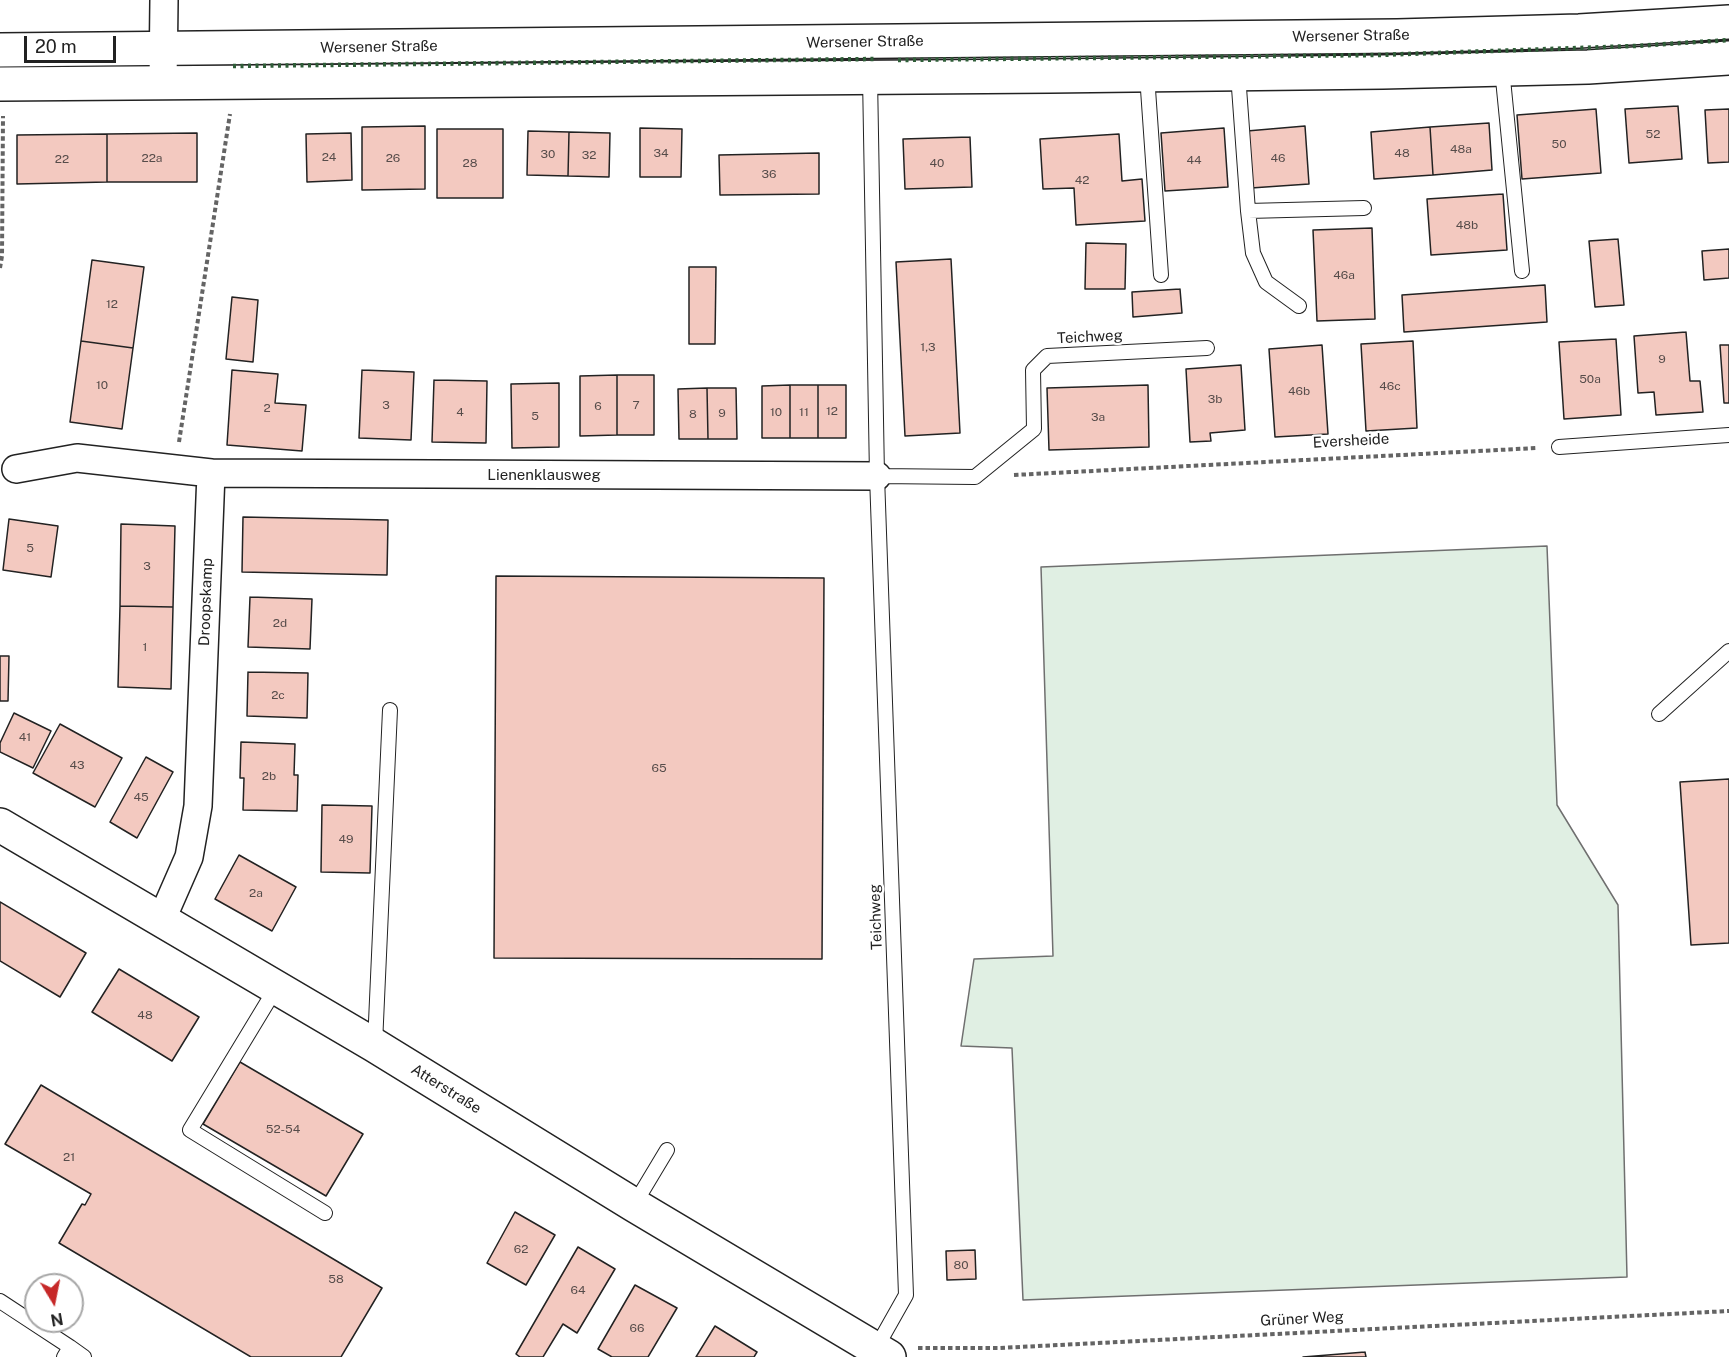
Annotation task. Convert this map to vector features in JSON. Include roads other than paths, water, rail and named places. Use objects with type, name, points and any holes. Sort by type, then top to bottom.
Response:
[{"type":"main road","name":"Wersener Straße","points":[[0,50],[1397,36],[1579,31],[1729,22]]},
{"type":"main road","points":[[2,84],[1238,74],[1588,67],[1729,58]]},
{"type":"main road","name":"Atterstraße","points":[[0,825],[374,1045],[879,1354]]},
{"type":"street","points":[[163,84],[164,0]]},
{"type":"street","points":[[16,469],[77,458],[211,473]]},
{"type":"street","name":"Lienenklausweg","points":[[211,473],[877,476]]},
{"type":"street","name":"Droopskamp","points":[[161,921],[189,857],[198,806],[211,473]]},
{"type":"lane","points":[[1502,69],[1522,271]]},
{"type":"lane","points":[[1238,74],[1253,253],[1266,282],[1299,306]]},
{"type":"lane","points":[[1147,75],[1161,275]]},
{"type":"lane","name":"Teichweg","points":[[870,77],[877,476],[906,1295],[879,1354]]},
{"type":"lane","points":[[1248,211],[1364,208]]},
{"type":"lane","name":"Teichweg","points":[[877,476],[975,477],[1035,429],[1034,370],[1047,356],[1207,348]]},
{"type":"lane","points":[[1559,447],[1729,435]]},
{"type":"lane","points":[[1659,714],[1729,651]]},
{"type":"lane","points":[[374,1045],[390,710]]},
{"type":"lane","points":[[276,988],[190,1130],[325,1213]]},
{"type":"lane","points":[[634,1205],[667,1150]]},
{"type":"lane","points":[[0,1301],[67,1352],[84,1357]]}]
